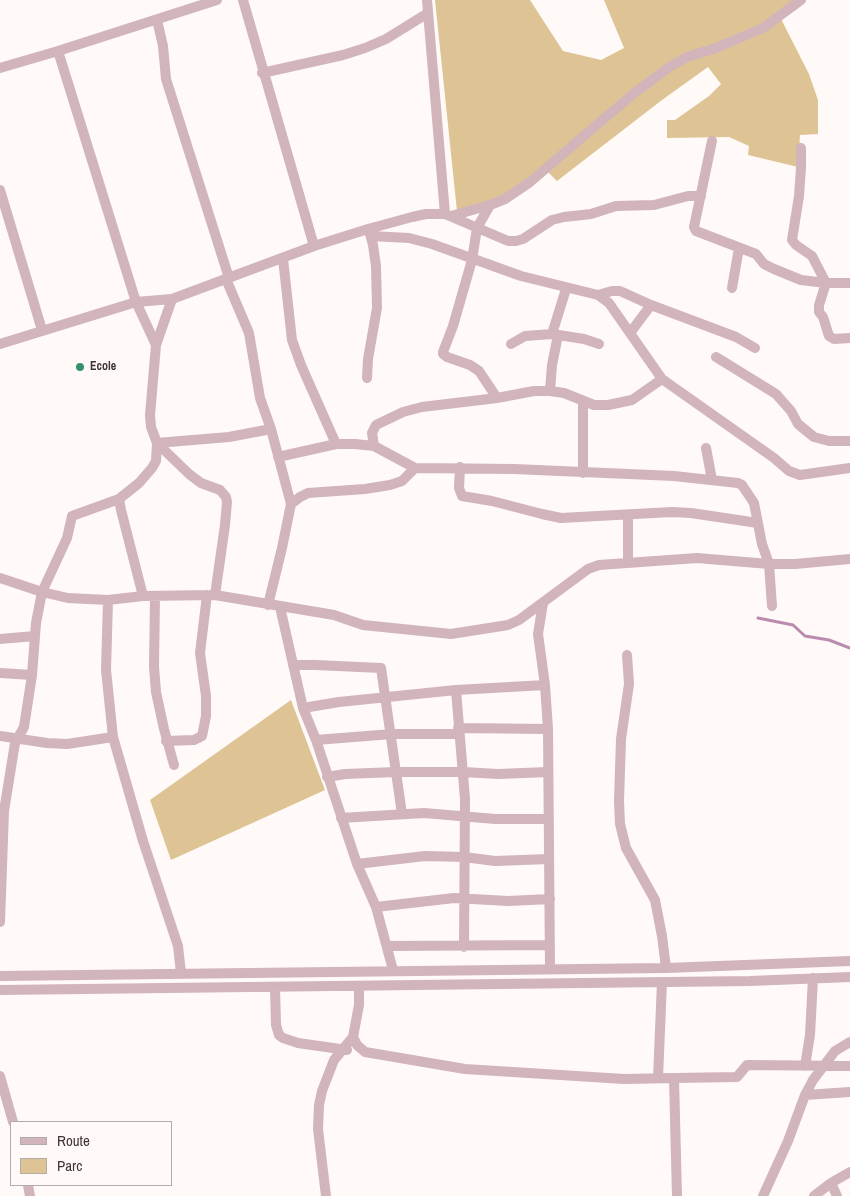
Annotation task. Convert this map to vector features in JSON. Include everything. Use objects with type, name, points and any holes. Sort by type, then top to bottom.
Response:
[{"type":"street","points":[[0,68],[217,0]]},
{"type":"street","points":[[242,0],[314,246]]},
{"type":"street","points":[[427,0],[448,215]]},
{"type":"street","points":[[0,344],[136,302],[172,299],[314,246],[370,232],[426,214],[448,215],[490,205],[530,182],[633,94],[671,66],[686,57],[716,48],[763,28],[801,0]]},
{"type":"street","points":[[262,73],[343,55],[365,48],[386,40],[428,13]]},
{"type":"street","points":[[157,20],[163,46],[166,79],[227,278],[249,333],[260,398],[271,429],[291,504],[268,605]]},
{"type":"street","points":[[58,51],[136,302],[156,345]]},
{"type":"street","points":[[712,141],[694,227],[696,231],[756,254],[764,264],[788,276],[801,280],[826,283],[850,282]]},
{"type":"street","points":[[800,148],[800,186],[792,240],[812,256],[826,283],[819,305],[819,312],[823,317],[829,336],[834,339],[850,338]]},
{"type":"street","points":[[0,190],[42,330]]},
{"type":"street","points":[[448,215],[508,241],[516,241],[523,239],[552,220],[591,214],[616,206],[654,205],[688,196],[701,196]]},
{"type":"street","points":[[490,205],[477,228],[472,260],[443,354],[479,371],[497,398]]},
{"type":"street","points":[[370,232],[432,244],[472,260],[521,276],[566,289],[598,295],[609,303],[662,378],[795,474],[800,475],[850,468]]},
{"type":"street","points":[[367,378],[368,359],[377,308],[376,266],[370,232]]},
{"type":"street","points":[[732,288],[740,248]]},
{"type":"street","points":[[283,259],[292,340],[336,444]]},
{"type":"street","points":[[550,391],[555,334],[566,289]]},
{"type":"street","points":[[598,295],[620,291],[651,305],[736,337],[756,348]]},
{"type":"street","points":[[0,922],[4,780],[18,738],[24,728],[42,592],[67,538],[72,516],[119,499],[139,483],[156,461],[157,443],[151,427],[150,415],[156,345],[172,299]]},
{"type":"street","points":[[630,333],[651,305]]},
{"type":"street","points":[[511,344],[525,336],[555,334],[599,344]]},
{"type":"street","points":[[716,357],[776,394],[791,411],[798,424],[814,437],[829,441],[850,441]]},
{"type":"street","points":[[374,446],[372,433],[376,425],[403,412],[422,407],[497,398],[534,391],[564,393],[594,406],[632,400],[650,389],[662,378]]},
{"type":"street","points":[[583,402],[583,473]]},
{"type":"street","points":[[157,443],[213,439],[271,429]]},
{"type":"street","points":[[157,443],[189,474],[201,483],[220,490],[226,497],[226,510],[200,654],[206,696],[206,716],[202,736],[194,740],[166,741]]},
{"type":"street","points":[[278,457],[336,444],[374,446],[415,468],[460,467],[665,476],[733,482],[742,485],[754,503],[762,544],[769,564],[772,606]]},
{"type":"street","points":[[706,448],[712,480]]},
{"type":"street","points":[[460,467],[460,493],[462,496],[492,501],[560,518],[654,512],[690,513],[758,523]]},
{"type":"street","points":[[291,504],[308,494],[365,490],[390,485],[402,480],[415,468]]},
{"type":"street","points":[[119,499],[143,596]]},
{"type":"street","points":[[628,515],[628,562]]},
{"type":"street","points":[[0,578],[42,592],[68,598],[108,600],[143,596],[211,595],[334,615],[364,625],[451,634],[508,625],[519,620],[593,566],[697,558],[769,564],[795,564],[850,559]]},
{"type":"street","points":[[155,596],[154,667],[156,692],[166,741],[174,765]]},
{"type":"street","points":[[108,600],[106,670],[113,737],[143,841],[178,946],[181,973]]},
{"type":"street","points":[[543,603],[538,634],[545,685],[548,729],[550,969]]},
{"type":"street","points":[[280,607],[303,708],[316,740],[357,864],[376,907],[393,970]]},
{"type":"street","points":[[0,639],[35,636]]},
{"type":"street","points":[[627,655],[629,684],[621,739],[620,824],[626,848],[655,900],[666,968]]},
{"type":"street","points":[[293,665],[380,667],[382,669],[402,814]]},
{"type":"street","points":[[0,673],[32,675]]},
{"type":"street","points":[[303,708],[456,690],[545,685]]},
{"type":"street","points":[[456,690],[465,817],[464,947]]},
{"type":"street","points":[[316,740],[392,734],[548,729]]},
{"type":"street","points":[[0,736],[67,744],[113,737]]},
{"type":"street","points":[[327,777],[344,774],[396,772],[498,774],[548,772]]},
{"type":"street","points":[[341,818],[424,813],[495,819],[549,819]]},
{"type":"street","points":[[357,864],[425,856],[495,860],[549,859]]},
{"type":"street","points":[[376,907],[464,898],[508,901],[550,898]]},
{"type":"street","points":[[387,946],[550,945]]},
{"type":"street","points":[[0,976],[666,968],[850,961]]},
{"type":"street","points":[[0,990],[662,982],[850,977]]},
{"type":"street","points":[[805,1066],[810,1035],[813,978]]},
{"type":"street","points":[[658,1078],[662,982]]},
{"type":"street","points":[[326,1196],[318,1114],[327,1075],[334,1060],[353,1037],[359,1005],[359,986]]},
{"type":"street","points":[[275,987],[276,1025],[279,1035],[283,1038],[298,1043],[466,1069],[624,1079],[737,1076],[747,1066],[850,1066]]},
{"type":"street","points":[[353,1037],[357,1045],[365,1052]]},
{"type":"street","points":[[763,1196],[788,1141],[805,1095],[835,1051],[850,1042]]},
{"type":"street","points":[[0,1076],[14,1121]]},
{"type":"street","points":[[674,1078],[678,1196]]},
{"type":"street","points":[[805,1095],[850,1092]]},
{"type":"street","points":[[814,1196],[830,1183],[850,1172]]},
{"type":"street","points":[[830,1183],[837,1196]]},
{"type":"green space","points":[[435,0],[530,0],[563,51],[601,60],[624,48],[604,0],[799,0],[779,15],[809,74],[818,100],[818,134],[800,135],[798,167],[748,155],[749,146],[729,137],[667,138],[667,120],[675,120],[709,96],[721,84],[708,67],[557,181],[545,169],[490,205],[458,221]]},
{"type":"green space","points":[[291,700],[325,790],[171,860],[150,800]]},
{"type":"waterway","points":[[758,618],[793,625],[805,636],[829,640],[850,648]]},
{"type":"place","name":"Ecole","points":[[80,367]]}]
